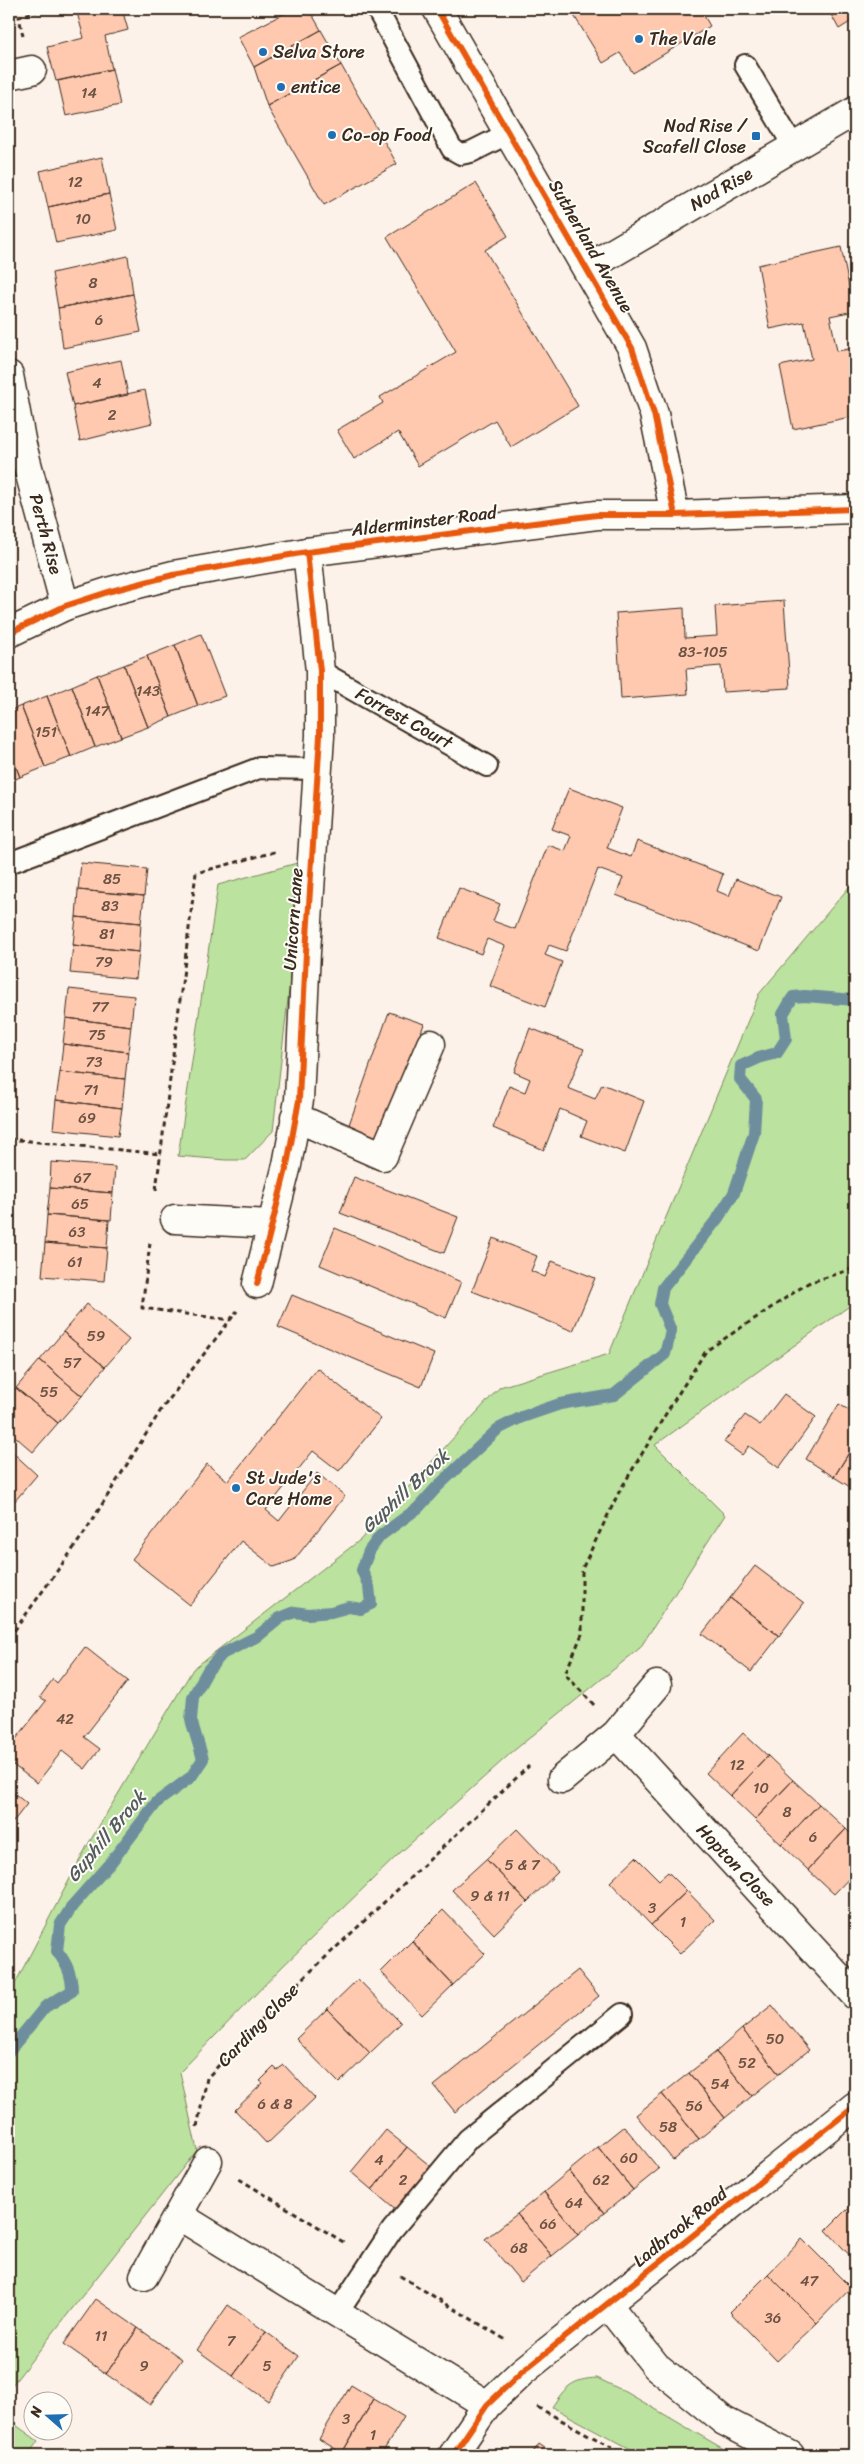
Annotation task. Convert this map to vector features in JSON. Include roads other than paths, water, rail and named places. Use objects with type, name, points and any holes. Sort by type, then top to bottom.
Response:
[{"type":"street","name":"Sutherland Avenue","points":[[437,9],[632,348],[654,414],[675,515]]},
{"type":"street","name":"Nod Rise","points":[[587,268],[855,111]]},
{"type":"street","name":"Perth Rise","points":[[9,375],[22,445],[66,606]]},
{"type":"street","name":"Alderminster Road","points":[[9,633],[66,606],[173,575],[307,552],[597,515],[675,515],[855,509]]},
{"type":"street","name":"Unicorn Lane","points":[[257,1284],[287,1165],[299,1100],[318,769],[320,671],[307,552]]},
{"type":"street","points":[[295,1117],[383,1156],[431,1044]]},
{"type":"street","points":[[175,1219],[271,1224]]},
{"type":"street","points":[[562,1779],[616,1734],[657,1685]]},
{"type":"street","name":"Hopton Close","points":[[616,1734],[855,1995]]},
{"type":"street","name":"Ladbrook Road","points":[[453,2455],[487,2405],[523,2371],[855,2106]]},
{"type":"street","points":[[144,2276],[208,2160]]},
{"type":"street","points":[[178,2215],[487,2405]]},
{"type":"street","points":[[607,2304],[656,2366],[724,2421],[774,2452]]},
{"type":"lane","points":[[378,9],[452,149],[461,154],[471,152],[509,133]]},
{"type":"lane","points":[[745,65],[794,147]]},
{"type":"lane","name":"Forrest Court","points":[[320,671],[487,766]]},
{"type":"lane","points":[[9,863],[259,768],[318,769]]},
{"type":"lane","points":[[337,2312],[392,2230],[468,2139],[622,2014]]},
{"type":"waterway","name":"Guphill Brook","points":[[9,2051],[45,2007],[72,1991],[68,1970],[64,1960],[57,1951],[60,1925],[73,1905],[111,1862],[157,1802],[191,1777],[203,1759],[191,1720],[193,1697],[208,1670],[222,1654],[258,1636],[280,1618],[295,1612],[308,1614],[331,1612],[349,1607],[361,1609],[371,1604],[369,1587],[362,1570],[369,1551],[380,1536],[418,1508],[437,1487],[498,1429],[522,1417],[560,1404],[614,1395],[665,1354],[671,1331],[660,1304],[663,1288],[718,1218],[734,1193],[754,1133],[756,1099],[740,1079],[741,1066],[761,1057],[777,1053],[786,1039],[783,1014],[793,997],[805,996],[855,1000]]},
{"type":"place","name":"The Vale","points":[[639,39]]},
{"type":"place","name":"Selva Store","points":[[263,52]]},
{"type":"place","name":"entice","points":[[281,87]]},
{"type":"place","name":"Co-op Food","points":[[332,135]]},
{"type":"place","name":"Nod Rise / Scafell Close","points":[[756,136]]},
{"type":"place","name":"St Jude's Care Home","points":[[236,1488]]}]
